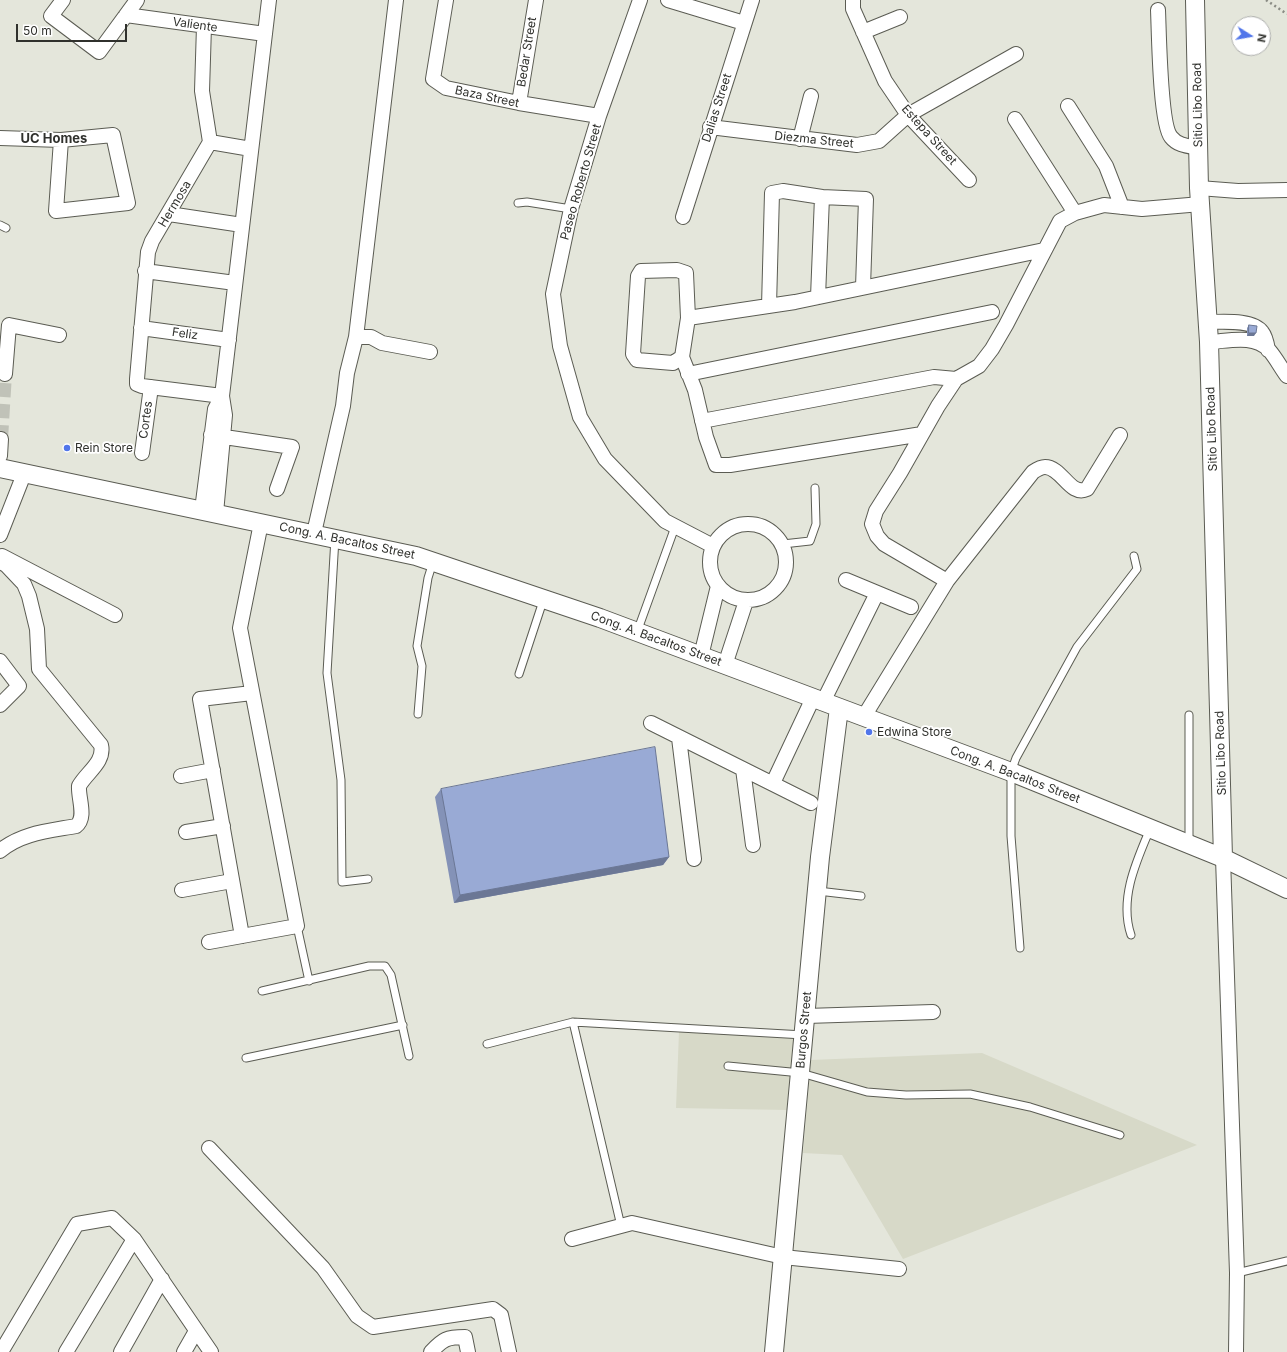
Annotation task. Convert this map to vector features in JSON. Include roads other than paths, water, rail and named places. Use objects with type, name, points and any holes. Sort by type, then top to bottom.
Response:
[{"type":"street","points":[[63,0],[51,16],[99,52],[137,0]]},
{"type":"street","points":[[209,512],[217,436],[225,415],[222,396],[269,0]]},
{"type":"street","points":[[314,533],[343,406],[347,373],[356,337],[396,0]]},
{"type":"street","name":"Baza Street","points":[[446,0],[432,79],[446,88],[519,103],[599,116]]},
{"type":"street","name":"Bedar Street","points":[[519,103],[536,0]]},
{"type":"street","name":"Paseo Roberto Street","points":[[640,0],[599,116],[571,209],[553,294],[560,346],[580,417],[605,459],[665,522],[713,546]]},
{"type":"street","points":[[668,0],[744,23]]},
{"type":"street","name":"Dalias Street","points":[[683,217],[710,127],[752,0]]},
{"type":"street","name":"Estepa Street","points":[[853,0],[853,9],[885,81],[908,115],[969,180]]},
{"type":"street","name":"Sitio Libo Road","points":[[1196,0],[1200,196],[1209,342],[1223,858]]},
{"type":"street","points":[[1158,10],[1164,113],[1167,130],[1171,138],[1179,144],[1199,148]]},
{"type":"street","name":"Valiente","points":[[126,15],[265,34]]},
{"type":"street","points":[[863,32],[900,17]]},
{"type":"street","points":[[204,26],[202,91],[210,142],[251,149]]},
{"type":"street","points":[[908,115],[1016,54]]},
{"type":"street","points":[[800,139],[811,96]]},
{"type":"street","points":[[1068,106],[1106,166],[1122,207]]},
{"type":"street","name":"Diezma Street","points":[[710,127],[857,145],[879,141],[908,115]]},
{"type":"street","points":[[1015,119],[1075,213]]},
{"type":"street","points":[[0,138],[61,140],[112,135],[128,203],[56,211],[61,140]]},
{"type":"street","name":"Hermosa","points":[[151,387],[137,384],[148,252],[152,241],[170,214],[210,142]]},
{"type":"street","points":[[947,581],[884,544],[877,536],[872,524],[876,511],[956,379],[979,366],[992,349],[1060,221],[1075,213],[1104,205],[1142,209],[1200,196],[1238,191],[1287,190]]},
{"type":"street","points":[[769,306],[772,193],[783,191],[822,197],[866,199],[863,287]]},
{"type":"street","points":[[818,297],[822,197]]},
{"type":"street","points":[[170,214],[242,225]]},
{"type":"street","points":[[688,318],[818,297],[1044,250]]},
{"type":"street","points":[[682,357],[673,363],[637,360],[633,354],[638,276],[641,271],[677,270],[686,273],[688,318],[682,357],[716,466],[922,434]]},
{"type":"street","points":[[146,271],[236,283]]},
{"type":"street","points":[[688,374],[992,312]]},
{"type":"street","points":[[1208,319],[1242,322],[1253,325],[1262,330],[1268,350],[1287,376]]},
{"type":"street","points":[[5,374],[9,325],[59,334]]},
{"type":"street","name":"Feliz","points":[[141,328],[229,340]]},
{"type":"street","points":[[356,337],[371,337],[393,346],[430,352]]},
{"type":"street","points":[[1209,342],[1249,340],[1268,350]]},
{"type":"street","points":[[702,421],[934,377],[956,379]]},
{"type":"street","points":[[151,387],[222,396]]},
{"type":"street","name":"Cortes","points":[[142,453],[151,387]]},
{"type":"street","points":[[864,718],[902,652],[947,581],[1033,472],[1044,467],[1056,470],[1076,490],[1082,491],[1086,489],[1120,435]]},
{"type":"street","points":[[217,436],[292,447],[277,489]]},
{"type":"street","points":[[0,456],[1,439]]},
{"type":"street","name":"Cong. A. Bacaltos Street","points":[[0,468],[314,533],[416,556],[544,598],[638,632],[1011,772],[1223,858],[1287,889]]},
{"type":"street","points":[[0,535],[24,474]]},
{"type":"street","points":[[209,942],[296,926],[240,628],[261,523]]},
{"type":"street","points":[[748,523],[762,526],[774,533],[783,544],[786,555],[786,567],[783,578],[777,588],[768,595],[746,601],[730,596],[718,586],[711,573],[710,559],[713,546],[722,534],[734,526],[748,523]]},
{"type":"street","points":[[0,554],[116,615]]},
{"type":"street","points":[[0,562],[6,565],[24,584],[29,596],[37,629],[39,669],[102,745],[103,752],[100,759],[79,786],[82,818],[80,823],[76,826],[24,836],[0,851]]},
{"type":"street","points":[[846,580],[912,607]]},
{"type":"street","points":[[701,656],[718,586]]},
{"type":"street","points":[[773,783],[825,703],[877,593]]},
{"type":"street","points":[[725,665],[746,601]]},
{"type":"street","points":[[0,662],[19,686],[0,705]]},
{"type":"street","points":[[242,936],[200,699],[252,693]]},
{"type":"street","name":"Burgos Street","points":[[774,1352],[817,890],[825,703]]},
{"type":"street","points":[[651,723],[811,803]]},
{"type":"street","points":[[679,738],[694,859]]},
{"type":"street","points":[[743,769],[753,845]]},
{"type":"street","points":[[181,776],[213,770]]},
{"type":"street","points":[[186,832],[222,826]]},
{"type":"street","points":[[1223,858],[1237,1273],[1236,1352]]},
{"type":"street","points":[[182,890],[232,881]]},
{"type":"street","points":[[806,1016],[934,1012]]},
{"type":"street","points":[[209,1148],[323,1268],[357,1316],[373,1327],[493,1309],[501,1315],[509,1352]]},
{"type":"street","points":[[0,1352],[77,1224],[112,1218],[134,1239],[211,1352]]},
{"type":"street","points":[[572,1239],[632,1223],[783,1257],[899,1269]]},
{"type":"street","points":[[66,1352],[134,1239]]},
{"type":"street","points":[[121,1352],[162,1279]]},
{"type":"street","points":[[184,1352],[196,1331]]},
{"type":"street","points":[[431,1352],[440,1342],[450,1336],[465,1337],[468,1352]]},
{"type":"lane","points":[[518,202],[571,209]]},
{"type":"lane","points":[[783,544],[810,541],[816,524],[816,488]]},
{"type":"lane","points":[[638,632],[675,527]]},
{"type":"lane","points":[[335,538],[327,673],[341,780],[342,882],[368,879]]},
{"type":"lane","points":[[1020,948],[1011,836],[1011,772],[1016,758],[1077,647],[1137,569],[1134,556]]},
{"type":"lane","points":[[418,714],[422,666],[417,646],[428,578],[433,562]]},
{"type":"lane","points":[[519,674],[544,598]]},
{"type":"lane","points":[[1188,844],[1189,715]]},
{"type":"lane","points":[[1132,935],[1128,924],[1127,900],[1135,863],[1150,828]]},
{"type":"lane","points":[[817,890],[861,896]]},
{"type":"lane","points":[[296,926],[309,981]]},
{"type":"lane","points":[[262,991],[369,966],[385,966],[391,975],[409,1056]]},
{"type":"lane","points":[[573,1022],[621,1226]]},
{"type":"lane","points":[[487,1044],[573,1022],[804,1035]]},
{"type":"lane","points":[[246,1058],[403,1026]]},
{"type":"lane","points":[[728,1066],[801,1073],[866,1092],[906,1095],[970,1094],[1030,1107],[1120,1135]]},
{"type":"lane","points":[[1237,1273],[1287,1261]]},
{"type":"tunnel","points":[[1,439],[5,374]]},
{"type":"place","name":"Rein Store","points":[[67,448]]},
{"type":"place","name":"Edwina Store","points":[[869,732]]},
{"type":"district","name":"UC Homes","points":[[54,139]]}]
